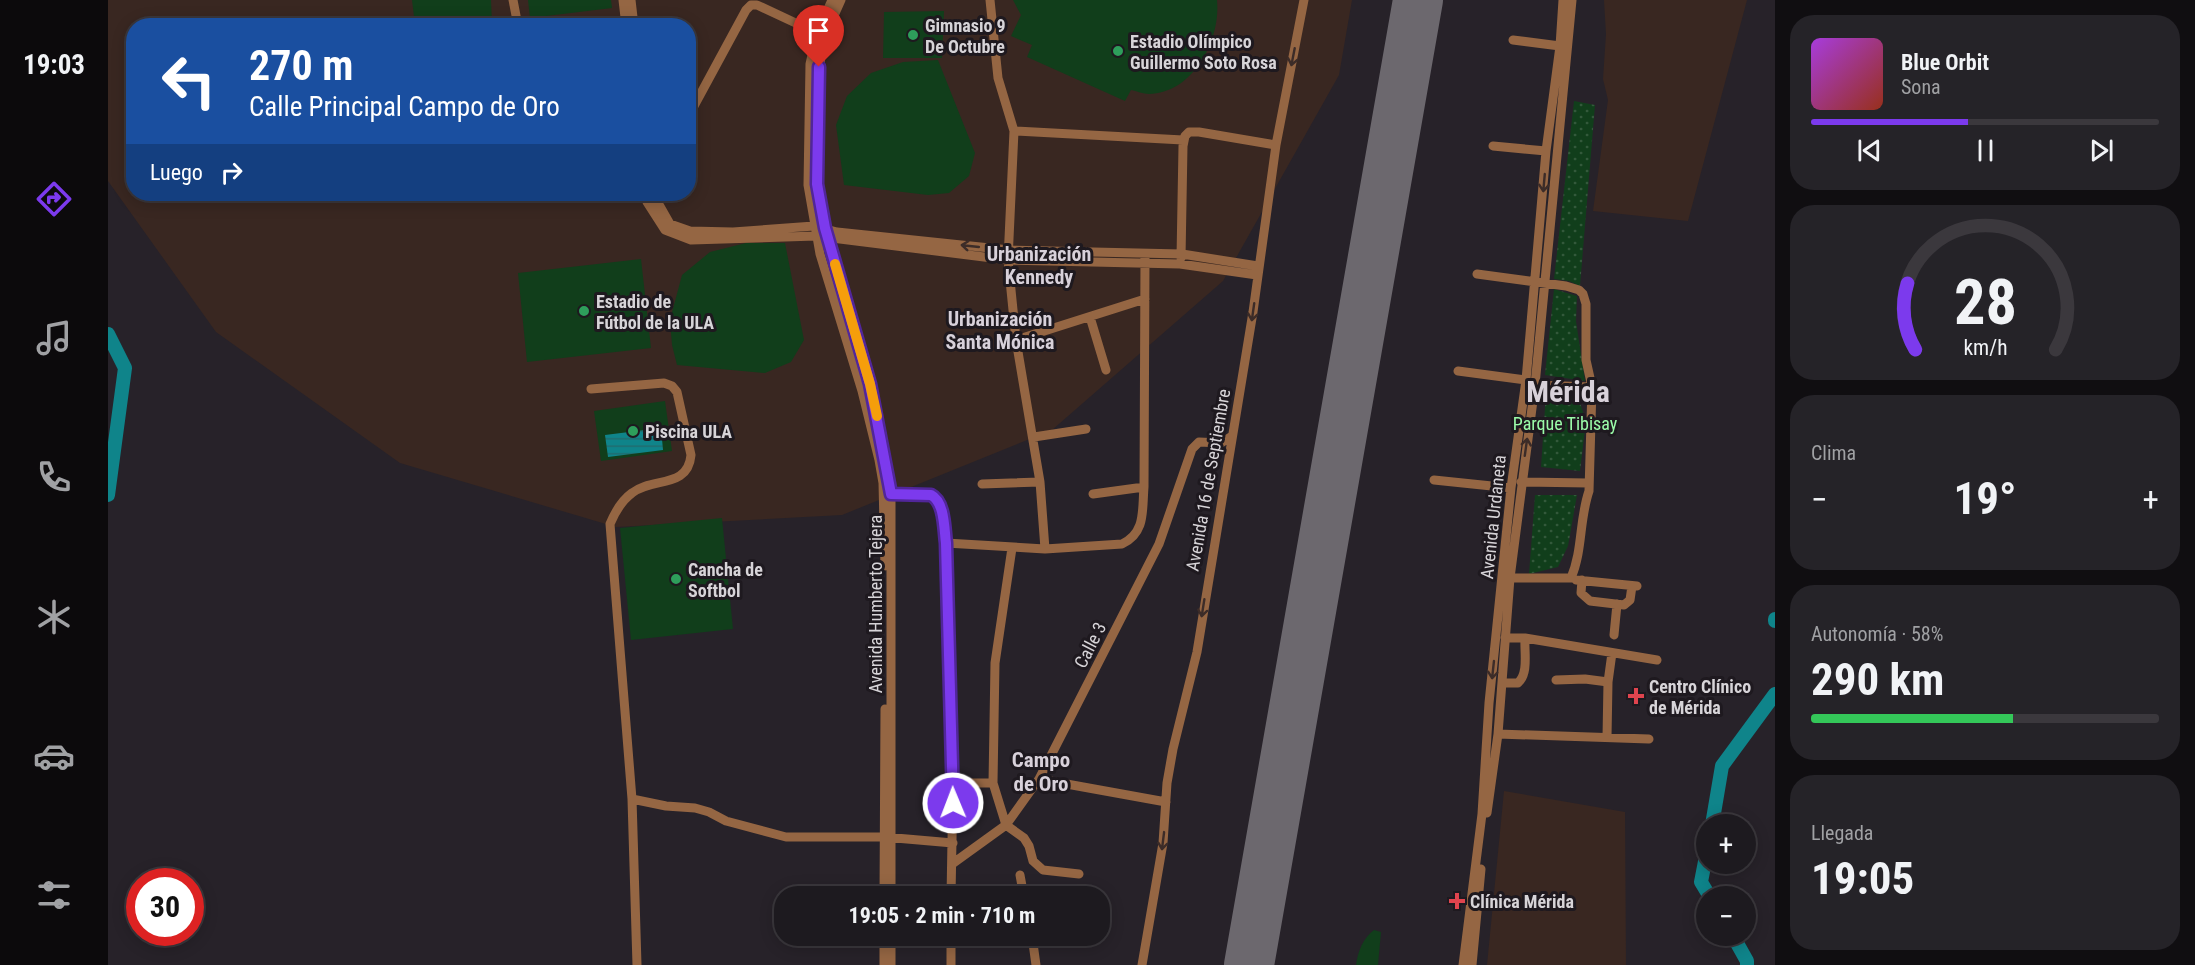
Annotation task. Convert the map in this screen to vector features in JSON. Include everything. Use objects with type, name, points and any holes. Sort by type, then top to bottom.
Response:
[{"type":"street","points":[[513,0],[516,18]]},
{"type":"street","points":[[623,0],[625,18]]},
{"type":"street","points":[[631,0],[633,18]]},
{"type":"street","name":"Avenida Humberto Tejera","points":[[832,0],[817,33],[810,64],[808,174],[815,231],[862,391],[881,472],[886,595],[890,886]]},
{"type":"street","name":"Avenida Humberto Tejera","points":[[842,0],[821,45],[817,184],[826,232],[870,384],[891,494],[888,837],[885,886]]},
{"type":"street","points":[[990,0],[998,78],[1014,131],[1008,260],[1016,340],[1040,482],[1045,549]]},
{"type":"street","name":"Avenida 16 de Septiembre","points":[[1142,965],[1163,843],[1173,749],[1197,652],[1253,312],[1276,145],[1304,0]]},
{"type":"street","name":"Avenida Urdaneta","points":[[1539,283],[1546,150],[1560,46],[1563,0]]},
{"type":"street","name":"Avenida Urdaneta","points":[[1472,965],[1481,862],[1498,734],[1510,578],[1539,283],[1572,0]]},
{"type":"street","points":[[696,101],[746,10],[751,5],[757,5],[817,33]]},
{"type":"street","points":[[1513,40],[1560,46]]},
{"type":"street","points":[[1014,131],[1183,140]]},
{"type":"street","points":[[1181,259],[1183,140],[1189,132],[1276,145]]},
{"type":"street","points":[[1493,146],[1546,150]]},
{"type":"street","points":[[647,201],[665,230],[691,240],[815,231]]},
{"type":"street","points":[[657,201],[670,224],[690,231],[826,232],[1008,260],[1145,258]]},
{"type":"street","points":[[826,232],[1009,250],[1181,259],[1258,270]]},
{"type":"street","points":[[946,543],[1045,549],[1122,544],[1132,540],[1141,524],[1144,487],[1145,258]]},
{"type":"street","points":[[1477,274],[1566,286],[1582,294],[1586,304],[1586,360],[1592,387],[1589,492],[1578,562],[1571,578]]},
{"type":"street","points":[[1016,340],[1145,299]]},
{"type":"street","points":[[1090,317],[1106,370]]},
{"type":"street","points":[[1458,371],[1530,382],[1592,387]]},
{"type":"street","name":"Avenida Urdaneta","points":[[1463,965],[1482,814],[1489,703],[1511,488],[1530,382]]},
{"type":"street","points":[[591,389],[664,383],[672,386],[677,392],[691,455],[690,465],[676,478],[642,487],[631,493],[615,510],[610,524],[632,799],[637,965]]},
{"type":"street","points":[[1034,437],[1086,429]]},
{"type":"street","name":"Calle 3","points":[[952,864],[1006,825],[1040,779],[1159,544],[1192,449],[1202,442],[1221,443],[1232,436]]},
{"type":"street","points":[[1434,480],[1511,488]]},
{"type":"street","points":[[982,484],[1040,482]]},
{"type":"street","points":[[1521,482],[1588,483]]},
{"type":"street","points":[[1093,494],[1144,487]]},
{"type":"street","points":[[891,494],[931,495],[940,504],[946,543],[953,783],[951,886]]},
{"type":"street","points":[[1012,548],[995,663],[993,783],[1006,825],[1024,838],[1033,861],[1038,867],[1043,870],[1079,874]]},
{"type":"street","points":[[1510,578],[1571,578],[1634,586],[1630,600],[1624,604],[1617,604],[1586,599],[1581,593],[1582,580]]},
{"type":"street","points":[[1614,635],[1617,604]]},
{"type":"street","points":[[1505,638],[1525,638],[1657,660]]},
{"type":"street","points":[[1502,683],[1518,683],[1522,679],[1525,667],[1525,638]]},
{"type":"street","points":[[1607,737],[1608,682],[1612,653]]},
{"type":"street","points":[[1556,680],[1585,679],[1608,682]]},
{"type":"street","points":[[1498,734],[1592,739],[1607,737],[1649,739]]},
{"type":"street","points":[[1040,779],[1166,802]]},
{"type":"street","points":[[953,783],[993,783]]},
{"type":"street","points":[[632,799],[666,806],[695,808],[726,821],[786,837],[888,837],[953,843]]},
{"type":"street","points":[[1020,875],[1022,886]]},
{"type":"street","points":[[884,946],[884,965]]},
{"type":"street","points":[[891,946],[891,965]]},
{"type":"street","points":[[951,946],[951,965]]},
{"type":"street","points":[[1033,946],[1036,965]]},
{"type":"shaded area","points":[[108,0],[1352,0],[1339,75],[1223,281],[1052,430],[842,515],[616,527],[400,463],[216,332],[108,181]]},
{"type":"shaded area","points":[[1604,0],[1747,0],[1688,221],[1593,211],[1608,100],[1603,79],[1606,34]]},
{"type":"shaded area","points":[[1504,791],[1625,812],[1626,965],[1487,965]]},
{"type":"green space","points":[[412,0],[491,0],[492,18],[414,18]]},
{"type":"green space","points":[[528,0],[611,0],[612,8],[530,18]]},
{"type":"green space","name":"Estadio Olímpico Guillermo Soto Rosa","points":[[1013,0],[1217,0],[1217,15],[1209,47],[1191,74],[1179,84],[1165,91],[1144,94],[1131,90],[1125,101],[1027,57],[1032,45],[1011,36],[1021,15]]},
{"type":"green space","name":"Gimnasio 9 De Octubre","points":[[944,11],[942,58],[883,58],[884,12]]},
{"type":"green space","points":[[938,60],[975,153],[969,176],[949,193],[928,195],[844,185],[836,125],[847,96],[871,73],[903,62]]},
{"type":"green space","points":[[1574,101],[1595,105],[1580,286],[1569,281],[1554,279]]},
{"type":"green space","points":[[746,243],[785,243],[804,340],[791,362],[765,373],[677,365],[672,345],[670,320],[682,275],[710,252]]},
{"type":"green space","name":"Estadio de Fútbol de la ULA","points":[[641,259],[651,348],[527,362],[518,273]]},
{"type":"green space","name":"Parque Tibisay","points":[[1554,289],[1577,296],[1576,321],[1585,381],[1545,375]]},
{"type":"green space","name":"Parque Tibisay","points":[[1546,393],[1578,397],[1586,421],[1580,471],[1541,467]]},
{"type":"green space","name":"Piscina ULA","points":[[665,401],[672,451],[601,461],[594,411]]},
{"type":"green space","points":[[1535,495],[1577,495],[1568,546],[1558,567],[1529,574]]},
{"type":"green space","name":"Cancha de Softbol","points":[[722,518],[733,629],[631,640],[620,528]]},
{"type":"green space","points":[[1374,930],[1381,932],[1378,965],[1356,965],[1362,945]]},
{"type":"water","points":[[661,428],[663,450],[608,457],[605,435]]},
{"type":"waterway","points":[[108,334],[125,368],[108,495]]},
{"type":"waterway","points":[[1714,814],[1722,766],[1775,694]]},
{"type":"waterway","points":[[1703,874],[1701,882],[1703,886]]},
{"type":"waterway","points":[[1739,946],[1747,965]]},
{"type":"runway","points":[[1249,965],[1418,0]]},
{"type":"slow traffic","points":[[835,264],[877,416]]},
{"type":"place","name":"Gimnasio 9 De Octubre","points":[[913,35]]},
{"type":"place","name":"Estadio Olímpico Guillermo Soto Rosa","points":[[1118,51]]},
{"type":"place","name":"Estadio de Fútbol de la ULA","points":[[584,311]]},
{"type":"place","name":"Piscina ULA","points":[[633,431]]},
{"type":"place","name":"Cancha de Softbol","points":[[676,579]]},
{"type":"place","name":"Centro Clínico de Mérida","points":[[1636,696]]},
{"type":"place","name":"Clínica Mérida","points":[[1457,901]]},
{"type":"district","name":"Urbanización Kennedy","points":[[1039,266]]},
{"type":"district","name":"Urbanización Santa Mónica","points":[[1000,330]]},
{"type":"district","name":"Mérida","points":[[1568,391]]},
{"type":"district","name":"Campo de Oro","points":[[1041,772]]},
{"type":"route","points":[[819,67],[817,184],[825,228],[870,384],[891,494],[931,495],[940,504],[946,543],[953,803]]}]
